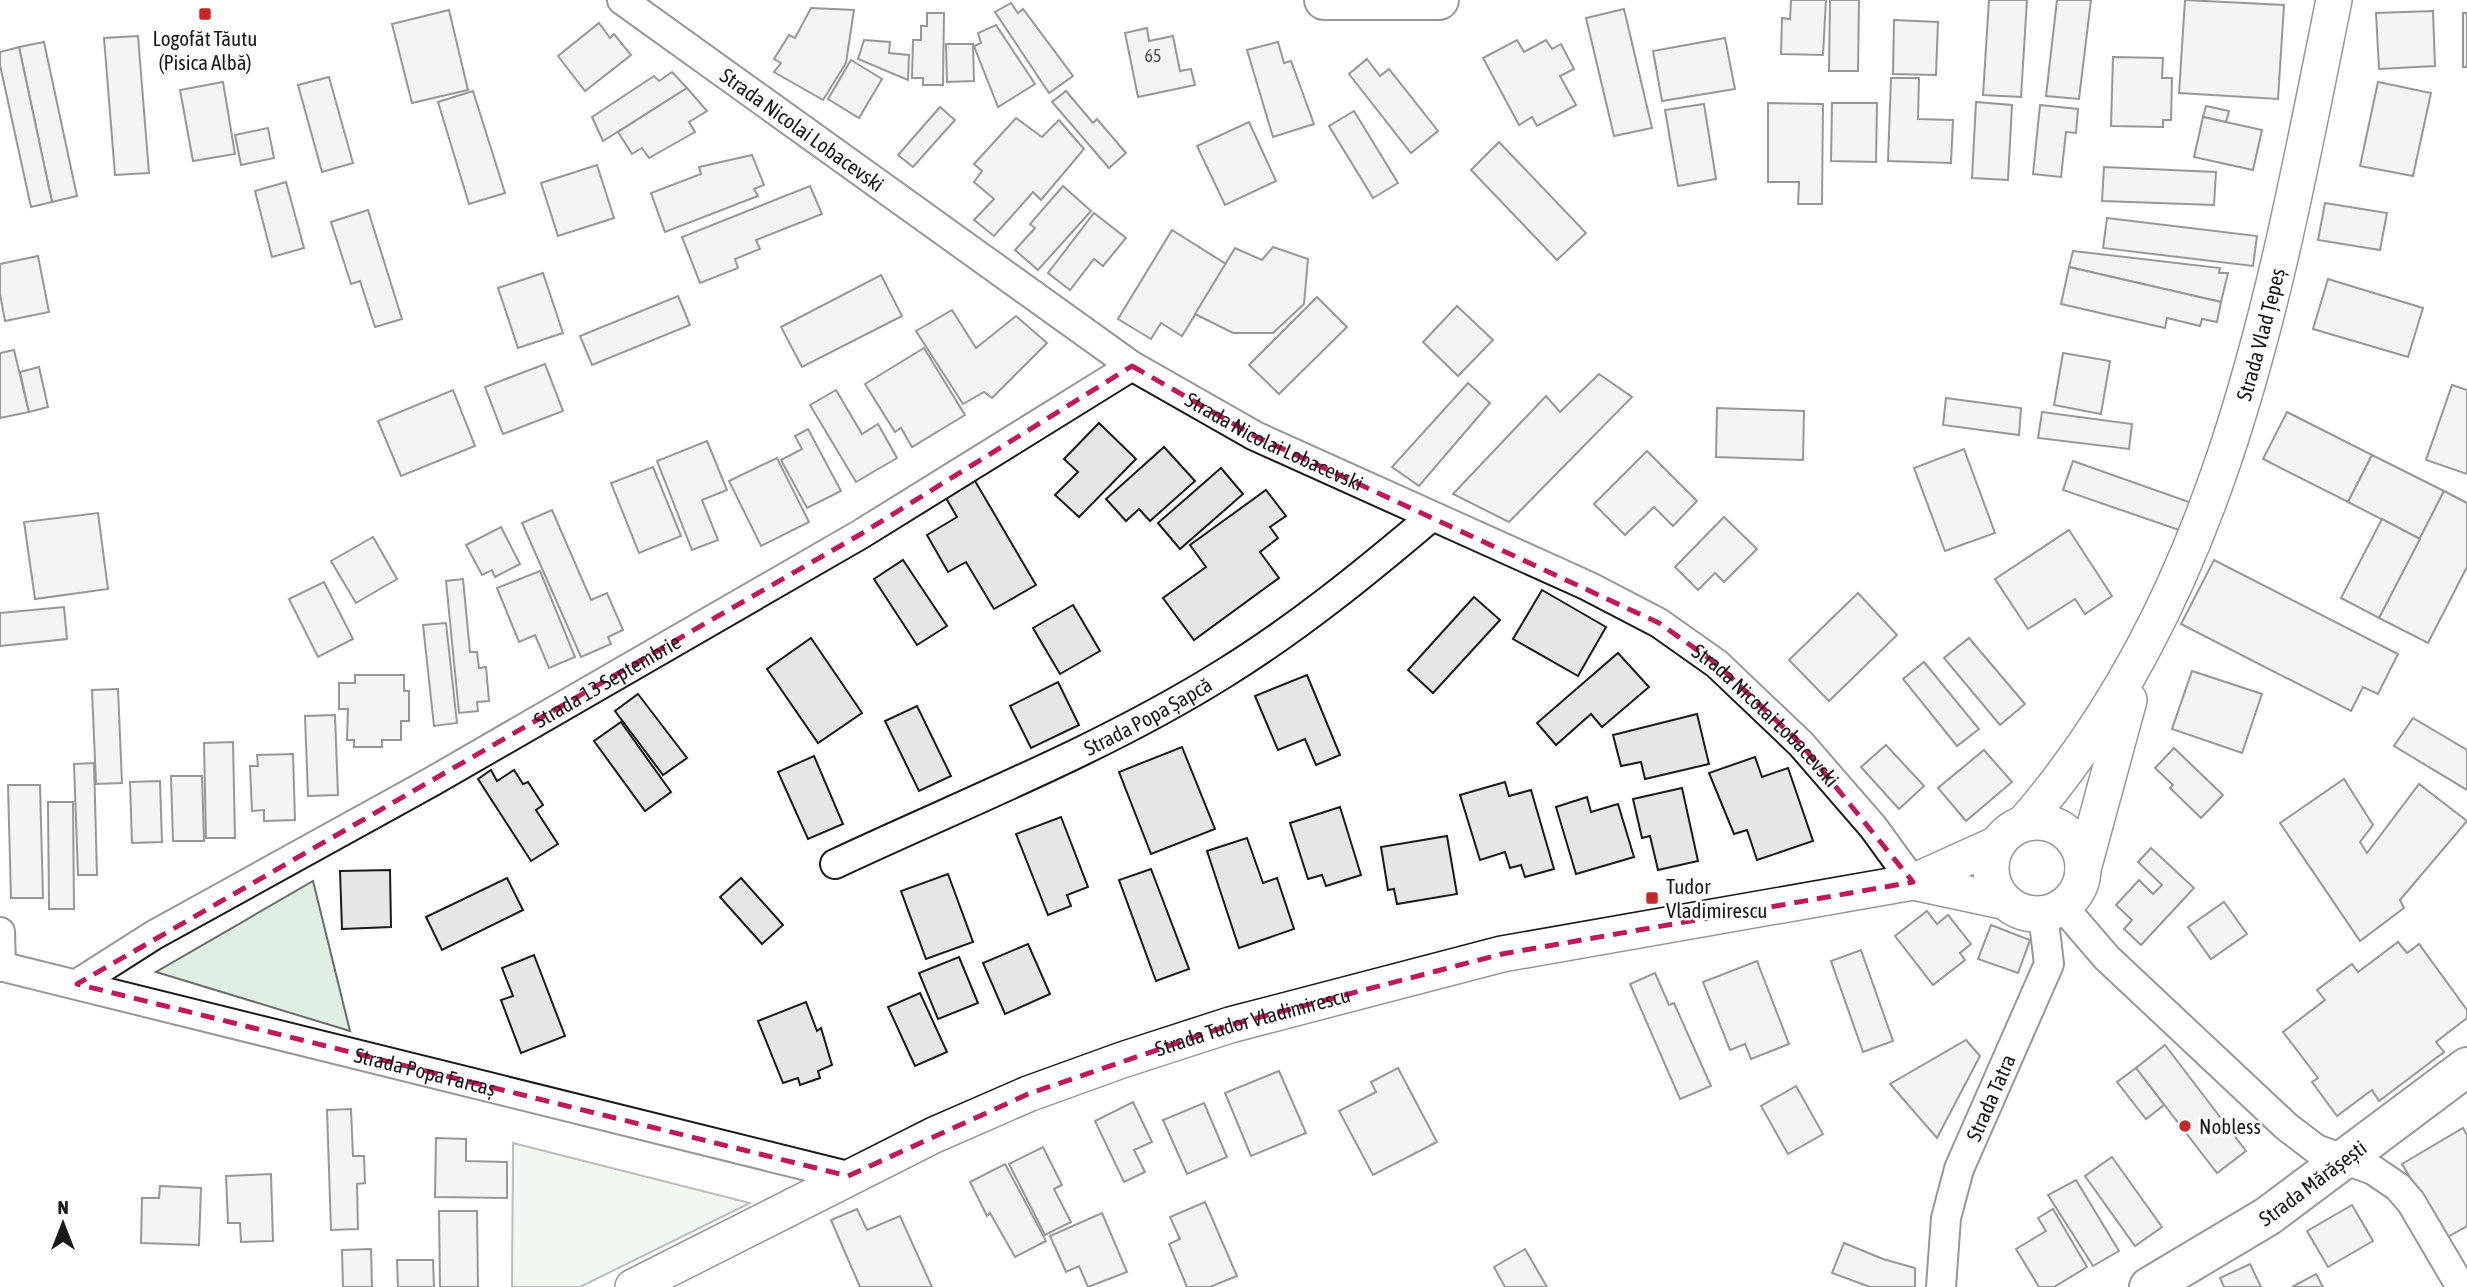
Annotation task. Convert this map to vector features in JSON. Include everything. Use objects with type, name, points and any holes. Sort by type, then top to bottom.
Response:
[{"type":"main road","points":[[1324,0],[1439,0]]},
{"type":"main road","name":"Strada Mărășești","points":[[2149,1287],[2268,1216],[2467,1067]]},
{"type":"street","name":"Strada Nicolai Lobacevski","points":[[622,0],[1132,366],[1255,436],[1624,604],[1659,623],[1717,664],[1801,744],[1873,827],[1913,882]]},
{"type":"street","name":"Strada Vlad Țepeș","points":[[2011,834],[2081,754],[2141,655],[2187,554],[2234,436],[2281,257],[2334,0]]},
{"type":"street","name":"Strada 13 Septembrie","points":[[77,984],[154,935],[433,781],[860,534],[1132,366]]},
{"type":"street","name":"Strada Popa Șapcă","points":[[835,863],[1101,740],[1213,680],[1307,616],[1431,517]]},
{"type":"street","name":"Strada Vlad Țepeș","points":[[2083,869],[2141,655]]},
{"type":"street","points":[[2045,823],[2065,831],[2081,855],[2083,869],[2080,885],[2053,910],[2030,914],[2006,902],[1996,889],[1991,874],[1992,859],[2011,834],[2045,823]]},
{"type":"street","name":"Strada Tudor Vladimirescu","points":[[633,1287],[848,1176],[1028,1094],[1122,1060],[1242,1022],[1502,954],[1913,882],[2011,834]]},
{"type":"street","name":"Strada Tudor Vladimirescu","points":[[1913,882],[2006,902]]},
{"type":"street","points":[[2053,910],[2287,1127],[2316,1149],[2342,1161],[2373,1170],[2398,1187],[2417,1212],[2461,1287]]},
{"type":"street","name":"Strada Tatra","points":[[1941,1287],[1946,1218],[1959,1169],[2049,964],[2053,910]]},
{"type":"street","points":[[0,932],[1,966]]},
{"type":"street","name":"Strada Popa Farcaș","points":[[1,966],[848,1176]]},
{"type":"highlighted area","points":[[1132,366],[1255,436],[1659,623],[1717,664],[1801,744],[1913,882],[1502,954],[1230,1025],[1028,1094],[848,1176],[77,984],[861,534]]},
{"type":"green space","points":[[313,881],[350,1031],[156,972]]},
{"type":"green space","points":[[513,1143],[750,1203],[580,1287],[512,1287]]},
{"type":"building","points":[[1791,0],[1826,0],[1823,55],[1781,54],[1782,18],[1790,19]]},
{"type":"building","points":[[1830,0],[1859,0],[1858,71],[1829,71]]},
{"type":"building","points":[[1989,0],[2027,0],[2021,97],[1983,95]]},
{"type":"building","points":[[2057,0],[2091,0],[2079,99],[2046,96]]},
{"type":"building","points":[[2185,0],[2284,5],[2278,99],[2179,93]]},
{"type":"building","points":[[1011,3],[1018,13],[1023,9],[1073,76],[1049,93],[995,12]]},
{"type":"building","points":[[811,8],[854,10],[846,63],[823,100],[774,72],[781,63],[774,59],[789,35],[795,38]]},
{"type":"building","points":[[1624,9],[1652,128],[1614,136],[1586,18]]},
{"type":"building","points":[[449,10],[468,90],[412,103],[392,24]]},
{"type":"building","points":[[2433,11],[2435,66],[2379,69],[2376,13]]},
{"type":"building","points":[[927,13],[944,13],[943,85],[923,85],[923,78],[912,78],[913,40],[921,40],[921,26],[927,26]]},
{"type":"building","points":[[2463,13],[2467,13],[2467,67],[2463,67]]},
{"type":"building","points":[[1894,20],[1938,22],[1936,75],[1893,74]]},
{"type":"building","points":[[599,23],[610,38],[614,34],[631,55],[585,91],[558,56]]},
{"type":"building","points":[[996,25],[1035,84],[998,107],[974,46],[981,43],[978,33]]},
{"type":"building","points":[[1147,28],[1149,41],[1173,36],[1180,71],[1191,69],[1195,85],[1138,97],[1125,33]]},
{"type":"building","points":[[138,36],[149,173],[115,175],[104,38]]},
{"type":"building","points":[[1725,38],[1735,89],[1662,101],[1653,51]]},
{"type":"building","points":[[864,40],[890,42],[889,53],[909,55],[908,80],[858,59]]},
{"type":"building","points":[[1517,40],[1524,52],[1546,40],[1552,49],[1561,44],[1574,69],[1560,76],[1576,105],[1537,126],[1532,117],[1519,125],[1483,58]]},
{"type":"building","points":[[44,42],[77,196],[52,202],[19,47]]},
{"type":"building","points":[[1278,42],[1284,63],[1291,61],[1314,124],[1273,137],[1247,50]]},
{"type":"building","points":[[946,44],[973,44],[974,81],[947,82]]},
{"type":"building","points":[[19,47],[52,202],[31,207],[0,65],[0,52]]},
{"type":"building","points":[[2113,57],[2163,58],[2162,78],[2172,78],[2171,120],[2163,120],[2163,127],[2111,126]]},
{"type":"building","points":[[1367,59],[1380,76],[1389,69],[1438,131],[1411,153],[1349,74]]},
{"type":"building","points":[[851,60],[882,79],[859,118],[828,99]]},
{"type":"building","points":[[672,72],[687,88],[603,141],[592,117],[654,76],[659,81]]},
{"type":"building","points":[[329,77],[353,163],[322,172],[298,85]]},
{"type":"building","points":[[1891,78],[1919,78],[1918,119],[1953,120],[1951,163],[1888,161]]},
{"type":"building","points":[[223,82],[235,154],[193,161],[180,90]]},
{"type":"building","points":[[2378,82],[2431,93],[2413,176],[2360,166]]},
{"type":"building","points":[[687,88],[707,111],[689,122],[695,132],[649,158],[642,148],[632,154],[618,132]]},
{"type":"building","points":[[473,91],[505,193],[469,204],[438,102]]},
{"type":"building","points":[[1066,91],[1093,123],[1097,119],[1126,153],[1109,168],[1052,102]]},
{"type":"building","points":[[1976,102],[2012,105],[2008,180],[1972,178]]},
{"type":"building","points":[[1768,103],[1823,104],[1822,204],[1798,204],[1799,182],[1768,182]]},
{"type":"building","points":[[1832,103],[1877,103],[1876,162],[1831,161]]},
{"type":"building","points":[[1704,104],[1716,179],[1678,186],[1665,110]]},
{"type":"building","points":[[2040,105],[2078,109],[2076,133],[2066,132],[2061,177],[2033,174]]},
{"type":"building","points":[[2206,106],[2229,111],[2226,122],[2203,117]]},
{"type":"building","points":[[940,107],[955,120],[913,167],[898,155]]},
{"type":"building","points":[[1354,111],[1398,183],[1373,198],[1329,126]]},
{"type":"building","points":[[2203,117],[2262,130],[2253,170],[2194,157]]},
{"type":"building","points":[[1016,118],[1042,137],[1059,120],[1084,149],[1041,200],[1033,192],[994,236],[974,220],[994,199],[974,182],[982,171],[974,164]]},
{"type":"building","points":[[1249,122],[1276,181],[1225,205],[1197,146]]},
{"type":"building","points":[[268,128],[274,158],[241,165],[235,135]]},
{"type":"building","points":[[1499,142],[1586,233],[1557,260],[1471,170]]},
{"type":"building","points":[[752,155],[764,185],[754,189],[758,196],[665,232],[651,193],[701,174],[699,167]]},
{"type":"building","points":[[597,165],[614,218],[558,236],[541,183]]},
{"type":"building","points":[[2104,167],[2216,172],[2214,205],[2102,201]]},
{"type":"building","points":[[286,182],[304,248],[272,257],[255,191]]},
{"type":"building","points":[[810,186],[822,214],[756,240],[760,249],[735,259],[738,268],[700,283],[682,237]]},
{"type":"building","points":[[1063,186],[1091,211],[1038,270],[1015,250],[1035,228],[1030,224]]},
{"type":"building","points":[[2325,203],[2387,213],[2380,250],[2318,240]]},
{"type":"building","points":[[368,210],[402,319],[375,327],[360,281],[351,284],[331,222]]},
{"type":"building","points":[[1094,213],[1126,238],[1103,266],[1094,259],[1070,290],[1048,273]]},
{"type":"building","points":[[2107,218],[2257,236],[2253,266],[2103,248]]},
{"type":"building","points":[[1172,230],[1226,264],[1182,336],[1161,323],[1151,339],[1118,319]]},
{"type":"building","points":[[1273,247],[1308,259],[1304,304],[1273,333],[1233,333],[1195,314],[1235,248],[1262,260]]},
{"type":"building","points":[[2073,251],[2220,268],[2219,273],[2228,273],[2221,302],[2069,267]]},
{"type":"building","points":[[38,256],[49,312],[5,321],[0,294],[0,264]]},
{"type":"building","points":[[2069,267],[2221,302],[2217,322],[2202,319],[2200,326],[2167,318],[2165,328],[2061,304]]},
{"type":"building","points":[[543,273],[563,333],[518,348],[498,288]]},
{"type":"building","points":[[881,275],[902,316],[802,367],[781,327]]},
{"type":"building","points":[[2328,279],[2423,308],[2408,357],[2313,329]]},
{"type":"building","points":[[678,296],[690,325],[592,365],[580,336]]},
{"type":"building","points":[[1317,297],[1347,327],[1279,394],[1249,365]]},
{"type":"building","points":[[1457,306],[1493,340],[1458,376],[1423,342]]},
{"type":"building","points":[[952,310],[976,348],[1016,316],[1047,343],[992,398],[984,392],[963,404],[916,331]]},
{"type":"building","points":[[924,348],[965,415],[912,447],[901,428],[895,432],[865,384]]},
{"type":"building","points":[[14,350],[29,412],[0,418],[0,353]]},
{"type":"building","points":[[2063,353],[2110,361],[2101,414],[2054,405]]},
{"type":"building","points":[[545,364],[563,411],[503,434],[485,387]]},
{"type":"building","points":[[39,367],[48,407],[29,412],[20,372]]},
{"type":"building","points":[[1599,374],[1632,397],[1509,522],[1453,494],[1546,396],[1560,412]]},
{"type":"building","points":[[1468,383],[1490,403],[1419,486],[1392,467]]},
{"type":"building","points":[[2452,385],[2467,390],[2467,474],[2426,460]]},
{"type":"building","points":[[453,390],[475,446],[401,476],[378,421]]},
{"type":"building","points":[[836,390],[862,434],[878,424],[897,458],[856,482],[810,405]]},
{"type":"building","points":[[1946,398],[2021,408],[2019,435],[1943,425]]},
{"type":"building","points":[[1717,408],[1804,411],[1803,460],[1716,457]]},
{"type":"building","points":[[2042,412],[2132,424],[2129,449],[2038,438]]},
{"type":"building","points":[[2287,412],[2372,455],[2348,502],[2263,459]]},
{"type":"building","points":[[1099,423],[1136,459],[1079,517],[1055,495],[1078,472],[1064,459]]},
{"type":"building","points":[[808,429],[841,491],[807,508],[781,460],[802,449],[795,436]]},
{"type":"building","points":[[707,441],[727,490],[702,500],[718,540],[692,550],[657,461]]},
{"type":"building","points":[[1164,447],[1195,481],[1150,521],[1139,509],[1126,521],[1106,499]]},
{"type":"building","points":[[1964,449],[1995,533],[1945,551],[1914,468]]},
{"type":"building","points":[[1647,451],[1697,501],[1673,526],[1654,507],[1625,535],[1594,504]]},
{"type":"building","points":[[2372,455],[2444,491],[2420,539],[2348,502]]},
{"type":"building","points":[[777,458],[809,522],[761,546],[729,481]]},
{"type":"building","points":[[2073,461],[2192,503],[2182,531],[2063,490]]},
{"type":"building","points":[[653,467],[681,536],[639,553],[611,483]]},
{"type":"building","points":[[1221,468],[1243,494],[1180,549],[1158,523]]},
{"type":"building","points":[[975,481],[1036,585],[994,609],[966,562],[948,572],[927,535],[957,517],[946,498]]},
{"type":"building","points":[[1266,490],[1286,516],[1270,527],[1278,538],[1260,552],[1279,578],[1194,640],[1163,598],[1206,567],[1190,545]]},
{"type":"building","points":[[2444,491],[2467,503],[2467,567],[2428,643],[2379,618]]},
{"type":"building","points":[[552,510],[591,600],[607,593],[623,630],[608,637],[611,644],[581,657],[522,523]]},
{"type":"building","points":[[98,513],[108,589],[35,599],[24,522]]},
{"type":"building","points":[[1724,517],[1757,549],[1724,582],[1715,573],[1698,590],[1675,567]]},
{"type":"building","points":[[2382,519],[2420,539],[2379,618],[2341,598]]},
{"type":"building","points":[[501,527],[520,564],[495,577],[492,570],[482,575],[466,545]]},
{"type":"building","points":[[2069,530],[2112,596],[2085,614],[2075,599],[2028,629],[1995,579]]},
{"type":"building","points":[[373,537],[397,579],[356,603],[331,561]]},
{"type":"building","points":[[903,560],[947,626],[917,645],[874,579]]},
{"type":"building","points":[[2214,560],[2398,654],[2378,694],[2363,687],[2351,711],[2181,624]]},
{"type":"building","points":[[540,571],[575,657],[549,668],[535,635],[519,642],[497,588]]},
{"type":"building","points":[[463,579],[470,652],[477,652],[479,668],[486,667],[489,701],[477,702],[478,711],[459,713],[446,581]]},
{"type":"building","points":[[324,582],[353,639],[318,657],[289,599]]},
{"type":"building","points":[[1542,590],[1606,627],[1578,676],[1513,639]]},
{"type":"building","points":[[1858,593],[1897,635],[1829,701],[1789,660]]},
{"type":"building","points":[[1474,597],[1500,620],[1433,693],[1408,670]]},
{"type":"building","points":[[1073,605],[1100,651],[1060,674],[1033,628]]},
{"type":"building","points":[[64,607],[67,639],[0,646],[0,613]]},
{"type":"building","points":[[446,623],[457,723],[434,726],[423,625]]},
{"type":"building","points":[[811,638],[862,713],[818,743],[767,669]]},
{"type":"building","points":[[1969,638],[2025,704],[2000,725],[1944,658]]},
{"type":"building","points":[[1618,653],[1649,687],[1602,727],[1591,714],[1556,745],[1537,723]]},
{"type":"building","points":[[1924,662],[1979,729],[1957,746],[1903,679]]},
{"type":"building","points":[[2192,671],[2262,694],[2242,753],[2172,729]]},
{"type":"building","points":[[355,675],[404,675],[404,691],[409,691],[409,721],[401,721],[401,740],[382,740],[382,747],[354,747],[354,740],[347,740],[348,709],[339,709],[339,683],[355,683]]},
{"type":"building","points":[[1307,675],[1340,755],[1316,765],[1305,739],[1278,750],[1255,696]]},
{"type":"building","points":[[1058,682],[1079,725],[1031,748],[1010,706]]},
{"type":"building","points":[[118,689],[122,783],[96,784],[92,690]]},
{"type":"building","points":[[638,694],[687,758],[663,775],[615,711]]},
{"type":"building","points":[[917,706],[951,776],[919,791],[885,721]]},
{"type":"building","points":[[1697,714],[1709,764],[1645,779],[1641,762],[1621,766],[1613,735]]},
{"type":"building","points":[[335,715],[338,795],[308,796],[305,716]]},
{"type":"building","points":[[2413,718],[2467,750],[2467,790],[2394,746]]},
{"type":"building","points":[[621,722],[671,792],[645,811],[594,741]]},
{"type":"building","points":[[233,742],[235,838],[206,838],[204,743]]},
{"type":"building","points":[[1886,745],[1924,786],[1899,809],[1861,767]]},
{"type":"building","points":[[1182,747],[1215,829],[1151,854],[1119,772]]},
{"type":"building","points":[[2174,748],[2223,795],[2201,818],[2170,788],[2173,785],[2155,768]]},
{"type":"building","points":[[1984,750],[2012,782],[1966,821],[1938,788]]},
{"type":"building","points":[[293,754],[295,820],[264,821],[264,810],[252,811],[250,766],[258,766],[257,755]]},
{"type":"building","points":[[814,756],[843,824],[808,839],[778,772]]},
{"type":"building","points":[[1755,757],[1762,777],[1788,768],[1813,841],[1757,860],[1747,830],[1734,834],[1709,773]]},
{"type":"building","points":[[94,763],[97,875],[78,875],[74,764]]},
{"type":"building","points":[[491,770],[497,781],[514,770],[523,784],[528,782],[543,805],[536,810],[558,844],[531,861],[478,779]]},
{"type":"building","points":[[171,776],[202,776],[204,841],[173,841]]},
{"type":"building","points":[[2344,779],[2373,825],[2360,842],[2367,853],[2419,784],[2467,821],[2400,900],[2404,908],[2360,941],[2280,823]]},
{"type":"building","points":[[160,781],[162,842],[132,843],[130,782]]},
{"type":"building","points":[[1505,782],[1509,796],[1531,790],[1554,869],[1525,877],[1521,865],[1510,868],[1505,852],[1480,860],[1460,795]]},
{"type":"building","points":[[8,785],[40,785],[43,898],[11,898]]},
{"type":"building","points":[[1682,788],[1698,861],[1658,870],[1650,836],[1642,838],[1633,799]]},
{"type":"building","points":[[1587,797],[1591,812],[1618,804],[1634,857],[1576,874],[1556,807]]},
{"type":"building","points":[[48,802],[73,802],[74,909],[49,909]]},
{"type":"building","points":[[1340,807],[1361,875],[1326,886],[1322,875],[1308,879],[1290,823]]},
{"type":"building","points":[[1061,817],[1088,887],[1067,895],[1071,906],[1048,915],[1016,834]]},
{"type":"building","points":[[1447,836],[1457,894],[1397,904],[1394,889],[1388,890],[1381,847]]},
{"type":"building","points":[[1247,838],[1263,883],[1277,878],[1294,929],[1239,948],[1207,851]]},
{"type":"building","points":[[2151,848],[2194,888],[2141,945],[2124,929],[2132,920],[2116,905],[2139,880],[2153,894],[2162,885],[2138,862]]},
{"type":"building","points":[[1151,869],[1189,969],[1156,981],[1119,880]]},
{"type":"building","points":[[390,870],[391,927],[342,929],[340,871]]},
{"type":"building","points":[[948,874],[973,942],[926,959],[901,891]]},
{"type":"building","points":[[507,878],[523,910],[442,950],[426,917]]},
{"type":"building","points":[[741,878],[783,925],[762,944],[720,897]]},
{"type":"building","points":[[2224,902],[2247,934],[2211,959],[2188,927]]},
{"type":"building","points":[[1927,911],[1937,924],[1948,915],[1971,944],[1960,953],[1965,960],[1933,985],[1895,936]]},
{"type":"building","points":[[1991,925],[2030,940],[2018,973],[1978,959]]},
{"type":"building","points":[[2398,942],[2407,953],[2419,944],[2467,1010],[2467,1018],[2436,1042],[2444,1052],[2379,1101],[2372,1090],[2337,1116],[2312,1082],[2318,1078],[2283,1032],[2325,1000],[2317,990],[2352,964],[2358,972]]},
{"type":"building","points":[[1028,944],[1050,994],[1005,1014],[983,963]]},
{"type":"building","points":[[1861,950],[1893,1041],[1863,1052],[1831,961]]},
{"type":"building","points":[[534,955],[565,1036],[521,1053],[501,1000],[513,996],[502,968]]},
{"type":"building","points":[[959,957],[978,1003],[938,1019],[919,973]]},
{"type":"building","points":[[1757,961],[1789,1044],[1751,1059],[1745,1044],[1730,1050],[1703,982]]},
{"type":"building","points":[[1655,973],[1669,1005],[1674,1003],[1711,1086],[1680,1099],[1630,984]]},
{"type":"building","points":[[920,993],[947,1052],[915,1066],[888,1007]]},
{"type":"building","points":[[806,1002],[817,1031],[821,1028],[832,1065],[818,1071],[820,1078],[800,1085],[798,1078],[783,1083],[758,1021]]},
{"type":"building","points":[[1966,1040],[1980,1056],[1937,1138],[1890,1084]]},
{"type":"building","points":[[2165,1045],[2246,1151],[2217,1173],[2136,1068]]},
{"type":"building","points":[[1398,1068],[1437,1142],[1373,1175],[1339,1111],[1376,1092],[1371,1082]]},
{"type":"building","points":[[2136,1068],[2164,1105],[2146,1119],[2117,1082]]},
{"type":"building","points":[[1279,1071],[1306,1133],[1251,1156],[1225,1093]]},
{"type":"building","points":[[1796,1086],[1823,1134],[1788,1154],[1761,1106]]},
{"type":"building","points":[[1133,1102],[1152,1142],[1134,1150],[1145,1172],[1124,1182],[1095,1121]]},
{"type":"building","points":[[1204,1103],[1227,1157],[1187,1174],[1163,1120]]},
{"type":"building","points":[[351,1109],[353,1156],[364,1156],[365,1183],[357,1184],[358,1229],[331,1230],[327,1110]]},
{"type":"building","points":[[2463,1128],[2467,1135],[2467,1226],[2446,1238],[2402,1164]]},
{"type":"building","points":[[436,1138],[466,1139],[466,1161],[507,1162],[507,1198],[435,1197]]},
{"type":"building","points":[[1043,1147],[1062,1185],[1054,1189],[1071,1222],[1045,1235],[1009,1164]]},
{"type":"building","points":[[2112,1157],[2162,1227],[2135,1246],[2085,1176]]},
{"type":"building","points":[[1005,1164],[1046,1241],[1015,1257],[990,1213],[987,1216],[970,1182]]},
{"type":"building","points":[[271,1174],[273,1241],[241,1242],[240,1223],[228,1223],[226,1176]]},
{"type":"building","points":[[2076,1180],[2119,1251],[2093,1266],[2048,1195]]},
{"type":"building","points":[[160,1186],[201,1188],[199,1245],[141,1243],[142,1198],[159,1198]]},
{"type":"building","points":[[1205,1202],[1237,1276],[1210,1287],[1187,1287],[1169,1244],[1180,1239],[1170,1217]]},
{"type":"building","points":[[2352,1205],[2373,1241],[2328,1267],[2307,1231]]},
{"type":"building","points":[[857,1209],[867,1230],[900,1216],[932,1287],[860,1287],[831,1220]]},
{"type":"building","points":[[2053,1209],[2087,1267],[2054,1287],[2039,1287],[2016,1249],[2046,1231],[2038,1218]]},
{"type":"building","points":[[439,1211],[477,1211],[478,1287],[440,1287]]},
{"type":"building","points":[[1102,1213],[1127,1272],[1088,1287],[1079,1266],[1066,1272],[1050,1236]]},
{"type":"building","points":[[1844,1243],[1883,1259],[1915,1268],[1915,1287],[1870,1287],[1832,1273]]},
{"type":"building","points":[[371,1249],[372,1287],[343,1287],[342,1250]]},
{"type":"building","points":[[1525,1249],[1547,1287],[1505,1287],[1494,1267]]},
{"type":"building","points":[[397,1260],[433,1260],[434,1287],[398,1287]]},
{"type":"building","points":[[2250,1264],[2261,1287],[2224,1287],[2220,1278]]},
{"type":"building","points":[[2316,1274],[2323,1287],[2292,1287]]},
{"type":"place","name":"Logofăt Tăutu (Pisica Albă)","points":[[205,14]]},
{"type":"place","name":"Tudor Vladimirescu","points":[[1652,898]]},
{"type":"place","name":"Nobless","points":[[2185,1126]]}]
